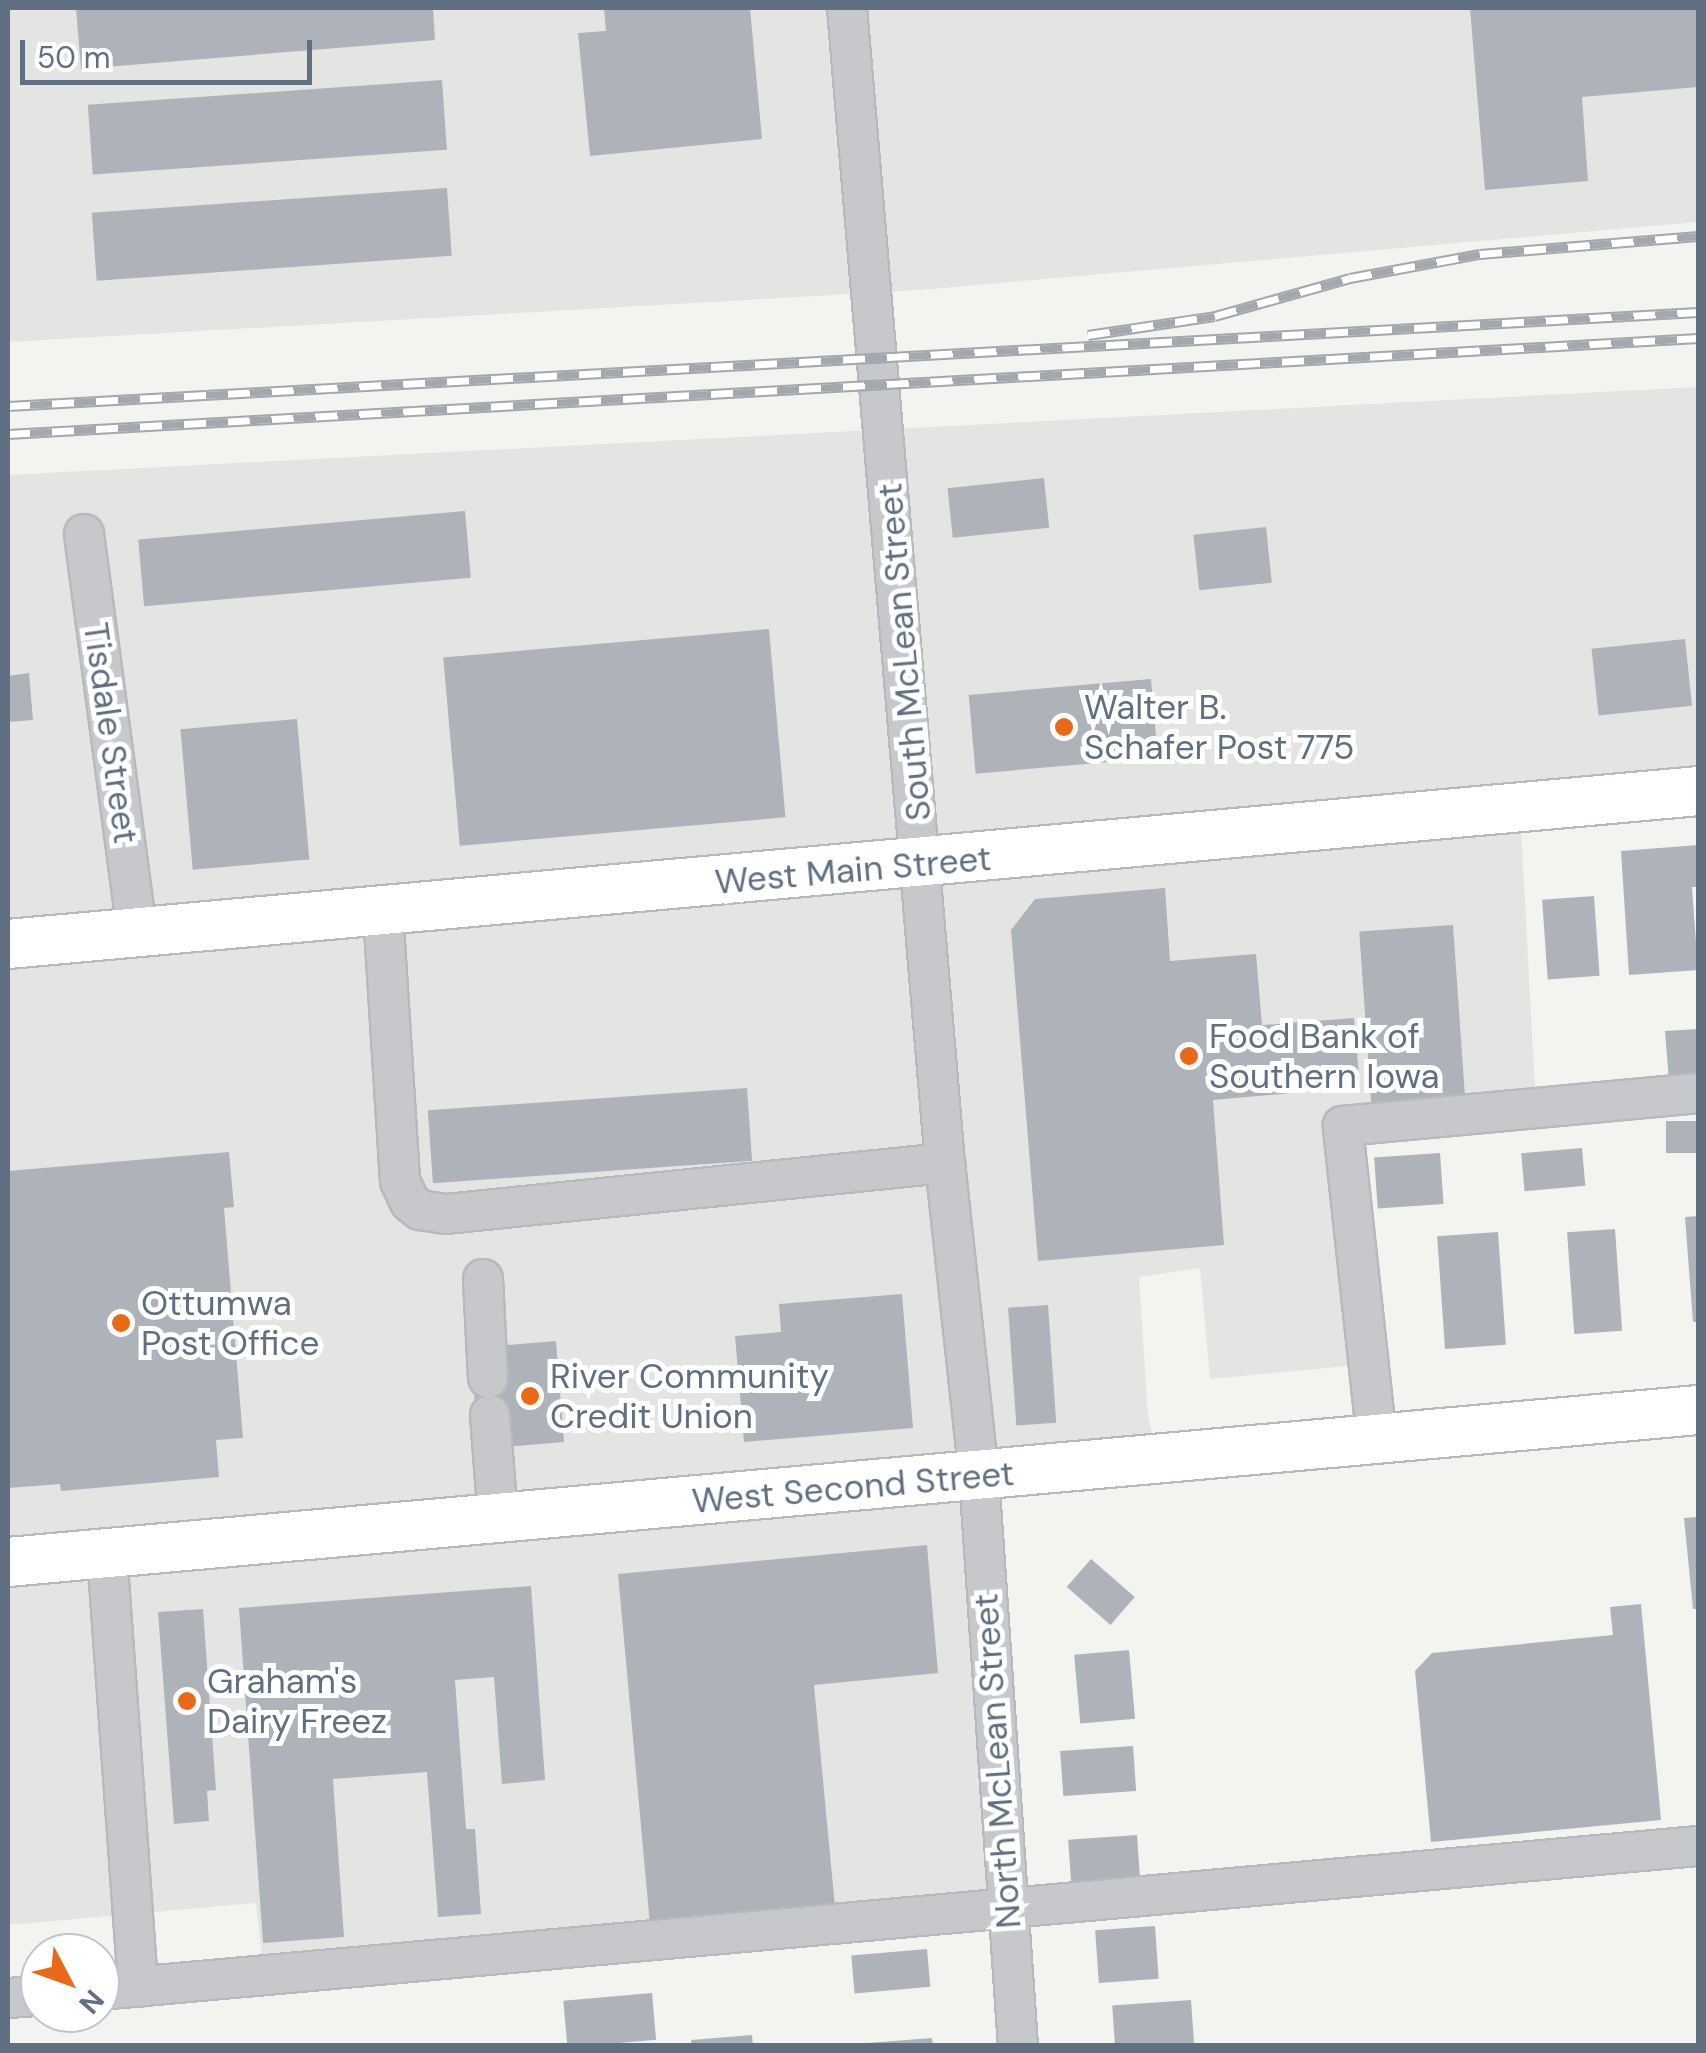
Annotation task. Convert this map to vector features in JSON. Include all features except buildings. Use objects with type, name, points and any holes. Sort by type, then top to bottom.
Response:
[{"type":"main road","name":"West Main Street","points":[[8,944],[922,864],[1698,790]]},
{"type":"main road","name":"West Second Street","points":[[8,1562],[1698,1410]]},
{"type":"street","name":"South McLean Street","points":[[848,8],[945,1163],[980,1476]]},
{"type":"street","name":"Tisdale Street","points":[[84,534],[138,933]]},
{"type":"street","points":[[383,911],[400,1181],[404,1193],[420,1210],[446,1214],[945,1163]]},
{"type":"street","points":[[1377,1441],[1344,1126],[1698,1093]]},
{"type":"street","points":[[482,1279],[488,1378]]},
{"type":"street","points":[[490,1416],[498,1519]]},
{"type":"street","name":"North McLean Street","points":[[980,1476],[1018,2046]]},
{"type":"street","points":[[107,1554],[138,1987]]},
{"type":"street","points":[[120,1988],[1698,1846]]},
{"type":"shaded area","points":[[8,8],[1698,8],[1698,222],[920,290],[8,342]]},
{"type":"shaded area","points":[[1698,387],[1698,791],[1520,809],[1536,1107],[1344,1126],[1369,1364],[1210,1379],[1200,1268],[1139,1277],[1148,1416],[1158,1460],[980,1476],[1006,1908],[264,1976],[256,1903],[8,1925],[8,475]]},
{"type":"railway","points":[[1088,335],[1215,316],[1350,278],[1480,254],[1698,236]]},
{"type":"railway","points":[[8,406],[1698,312]]},
{"type":"railway","points":[[8,434],[1698,338]]},
{"type":"place","name":"Walter B. Schafer Post 775","points":[[1064,727]]},
{"type":"place","name":"Food Bank of Southern Iowa","points":[[1189,1056]]},
{"type":"place","name":"Ottumwa Post Office","points":[[121,1323]]},
{"type":"place","name":"River Community Credit Union","points":[[530,1396]]},
{"type":"place","name":"Graham's Dairy Freez","points":[[187,1701]]}]
